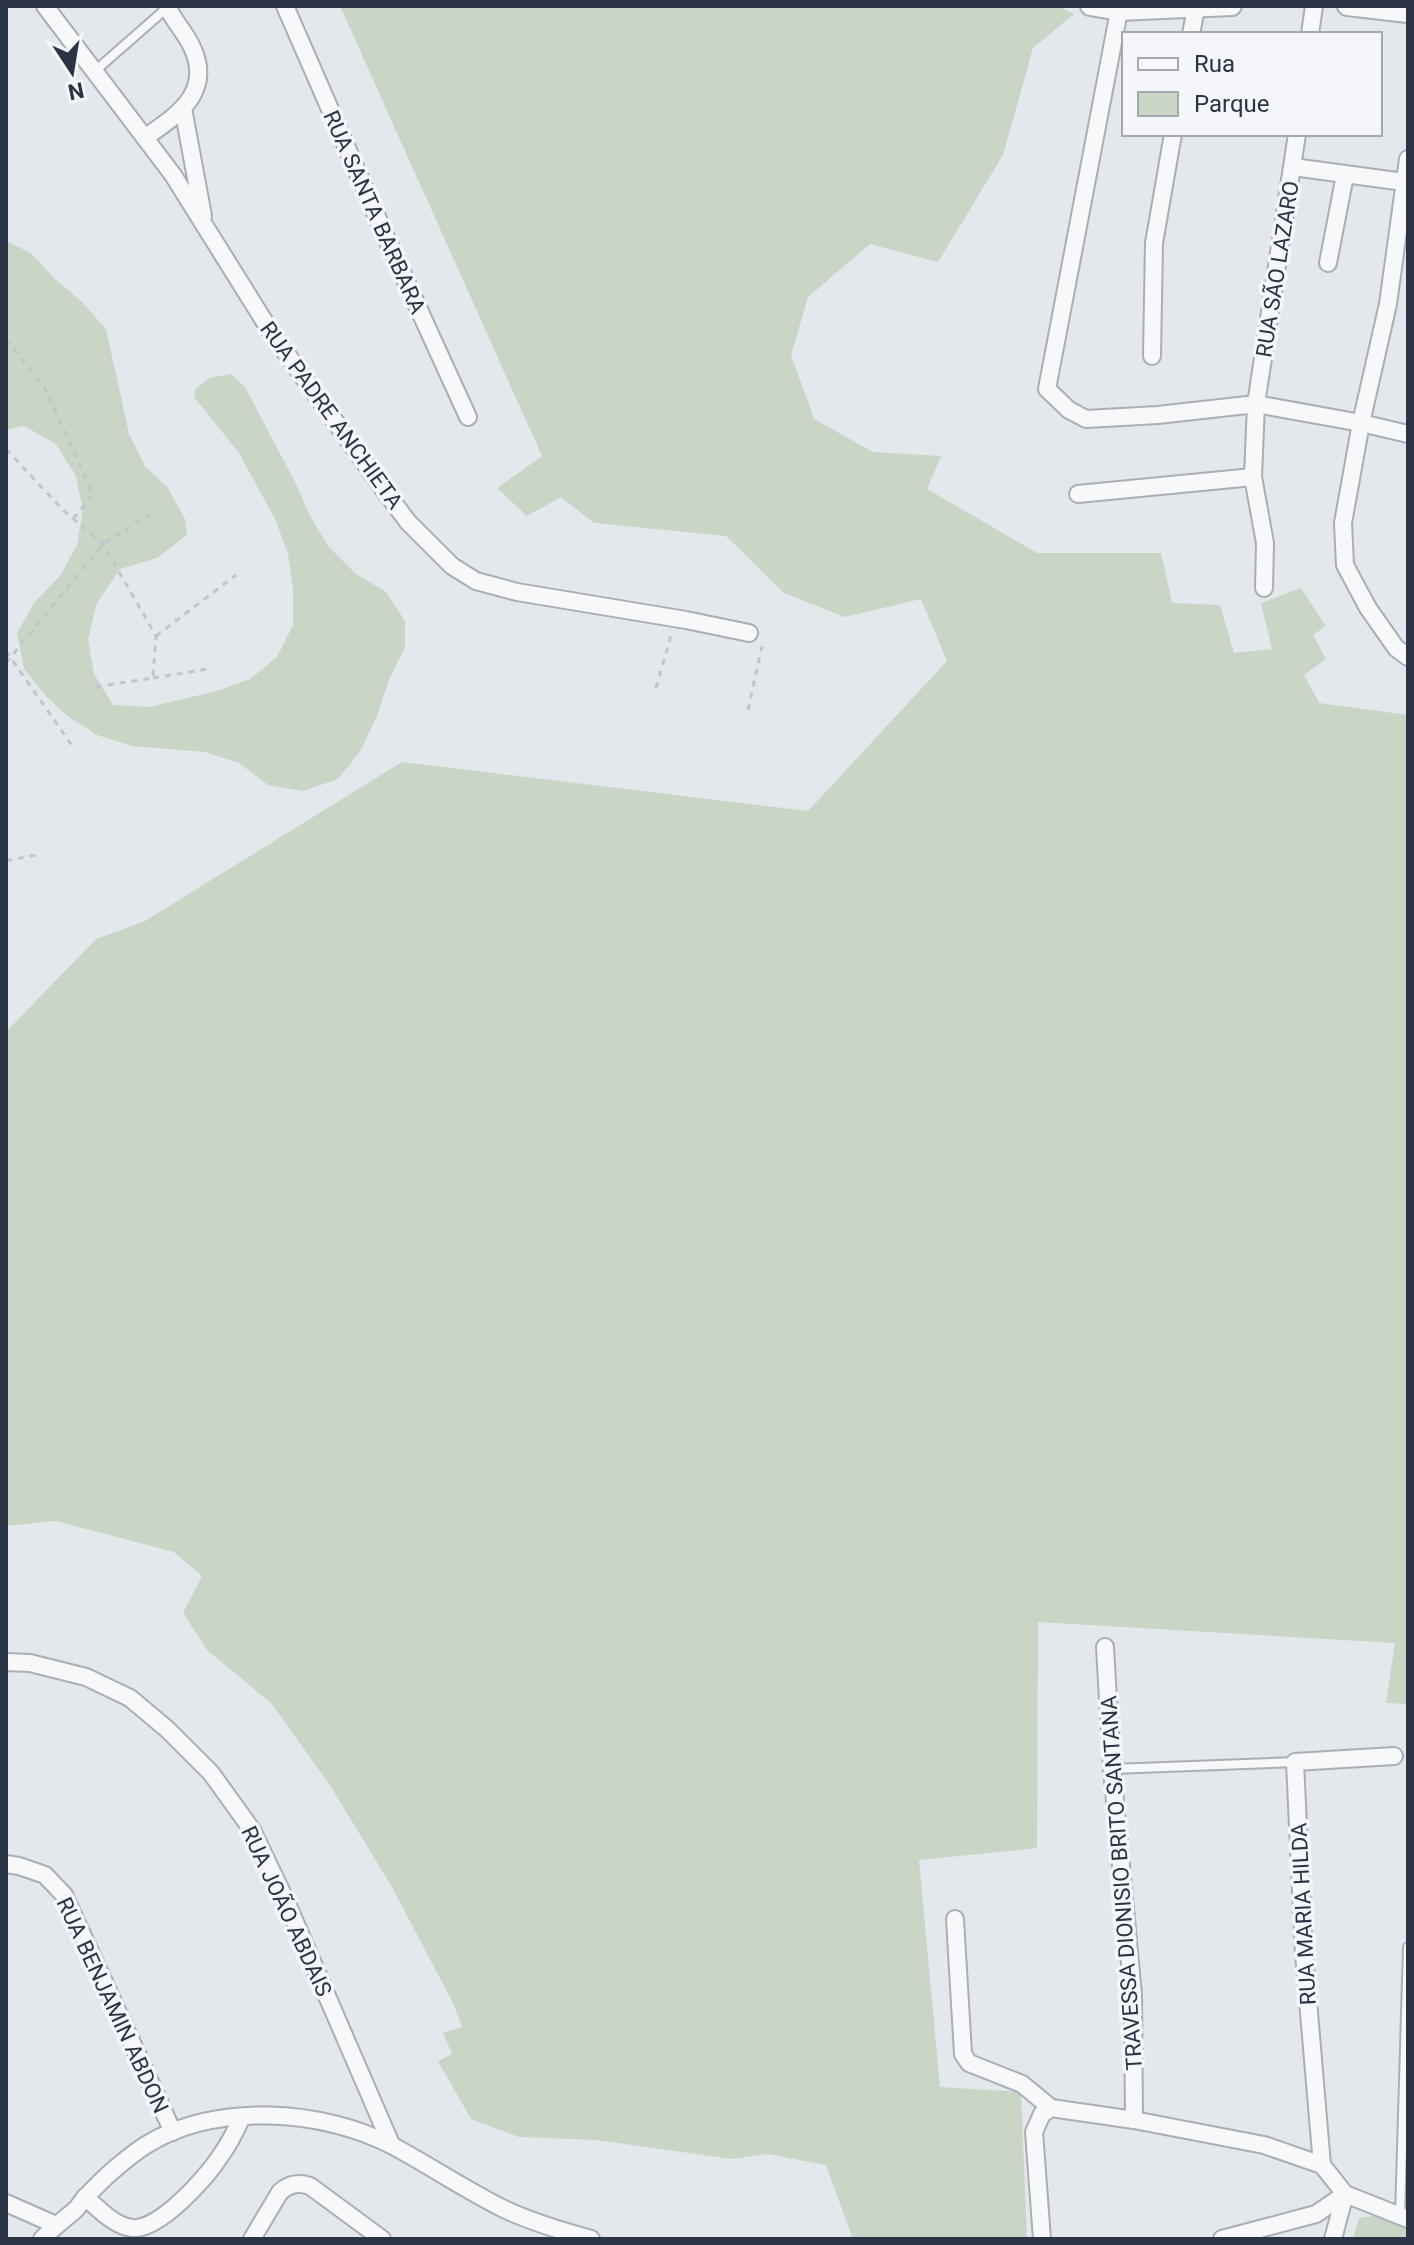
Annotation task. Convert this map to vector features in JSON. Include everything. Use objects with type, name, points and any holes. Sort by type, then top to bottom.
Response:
[{"type":"street","points":[[146,137],[175,117],[190,102],[197,85],[198,66],[193,48],[167,6]]},
{"type":"street","name":"RUA SANTA BARBARA","points":[[285,6],[468,417]]},
{"type":"street","points":[[1090,6],[1119,11],[1232,6]]},
{"type":"street","points":[[1310,32],[1314,6]]},
{"type":"street","points":[[1347,6],[1408,13]]},
{"type":"street","name":"RUA PADRE ANCHIETA","points":[[52,8],[173,175],[271,332],[382,487],[408,522],[452,566],[476,581],[517,592],[749,633]]},
{"type":"street","points":[[1191,32],[1196,8]]},
{"type":"street","points":[[1119,11],[1047,389],[1069,410],[1086,419],[1256,404],[1408,434]]},
{"type":"street","points":[[183,108],[205,226]]},
{"type":"street","points":[[1152,356],[1154,243],[1173,136]]},
{"type":"street","name":"RUA SÃO LAZARO","points":[[1264,588],[1265,543],[1253,477],[1256,404],[1297,136]]},
{"type":"street","points":[[1408,159],[1388,304],[1361,423],[1343,523],[1345,565],[1368,608],[1396,648],[1408,657]]},
{"type":"street","points":[[1293,167],[1404,182]]},
{"type":"street","points":[[1328,263],[1345,175]]},
{"type":"street","points":[[1078,494],[1253,477]]},
{"type":"street","name":"TRAVESSA DIONISIO BRITO SANTANA","points":[[1105,1647],[1112,1769],[1133,1995],[1134,2120]]},
{"type":"street","name":"RUA JOÃO ABDAIS","points":[[6,1662],[30,1663],[86,1677],[130,1698],[211,1773],[252,1830],[266,1857],[391,2144]]},
{"type":"street","points":[[1295,1762],[1394,1756]]},
{"type":"street","name":"RUA MARIA HILDA","points":[[1295,1762],[1304,1954],[1322,2165]]},
{"type":"street","name":"RUA BENJAMIN ABDON","points":[[6,1864],[45,1875],[64,1895],[173,2132]]},
{"type":"street","points":[[955,1919],[963,2054],[969,2063],[1022,2084],[1051,2108],[1264,2145],[1322,2165],[1345,2194],[1404,2218]]},
{"type":"street","points":[[1042,2239],[1034,2132],[1042,2114],[1051,2108]]},
{"type":"street","points":[[42,2239],[124,2161],[147,2144],[173,2132],[209,2122],[281,2115],[352,2128],[391,2144],[506,2210],[591,2239]]},
{"type":"street","points":[[85,2197],[120,2224],[131,2228],[144,2227],[155,2221],[203,2177],[231,2141],[242,2117]]},
{"type":"street","points":[[252,2239],[280,2192],[286,2186],[295,2184],[310,2186],[382,2239]]},
{"type":"street","points":[[1222,2239],[1316,2214],[1345,2194]]},
{"type":"street","points":[[1333,2239],[1345,2194]]},
{"type":"street","points":[[6,2203],[56,2225]]},
{"type":"lane","points":[[95,71],[167,6]]},
{"type":"lane","points":[[1112,1769],[1295,1762]]},
{"type":"lane","points":[[1404,2218],[1408,1947]]},
{"type":"path","points":[[6,340],[45,388],[93,495],[73,519]]},
{"type":"path","points":[[6,449],[73,519],[103,544],[156,636],[153,678]]},
{"type":"path","points":[[6,663],[103,544],[154,512]]},
{"type":"path","points":[[156,636],[236,575]]},
{"type":"path","points":[[656,688],[675,619]]},
{"type":"path","points":[[748,710],[763,641],[760,635],[749,633]]},
{"type":"path","points":[[6,651],[73,747]]},
{"type":"path","points":[[94,687],[208,669]]},
{"type":"path","points":[[6,861],[41,854]]},
{"type":"green space","points":[[340,6],[1057,6],[1074,14],[1033,48],[1003,155],[938,262],[870,244],[808,297],[791,355],[814,419],[873,452],[941,456],[927,489],[1037,553],[1161,553],[1172,603],[1220,605],[1234,653],[1272,649],[1261,603],[1301,588],[1326,626],[1313,635],[1326,659],[1304,675],[1319,703],[1408,715],[1408,1704],[1386,1703],[1395,1643],[1038,1622],[1037,1848],[919,1860],[940,2087],[1021,2092],[1027,2239],[853,2239],[826,2165],[768,2154],[732,2159],[596,2140],[519,2137],[471,2119],[438,2061],[452,2054],[443,2033],[462,2027],[453,2003],[392,1887],[331,1787],[271,1703],[207,1650],[183,1613],[202,1576],[174,1552],[56,1521],[6,1526],[6,1032],[96,939],[145,921],[402,762],[808,811],[947,661],[921,599],[845,617],[784,593],[726,536],[594,523],[561,497],[527,516],[497,488],[542,456]]},
{"type":"green space","points":[[6,241],[31,253],[106,329],[129,434],[145,466],[168,488],[185,519],[187,535],[157,558],[120,569],[97,603],[88,639],[94,674],[113,705],[149,707],[217,691],[250,679],[277,657],[293,625],[293,589],[288,554],[275,519],[239,453],[194,397],[195,389],[210,378],[231,374],[245,387],[310,516],[329,547],[356,574],[386,592],[405,621],[405,647],[377,715],[361,750],[338,779],[303,791],[268,785],[239,763],[205,752],[132,746],[97,735],[66,715],[24,669],[17,633],[34,603],[60,576],[77,545],[83,510],[76,476],[56,444],[24,426],[6,430]]},
{"type":"green space","points":[[1379,2215],[1408,2226],[1408,2239],[1353,2239],[1359,2218]]}]
